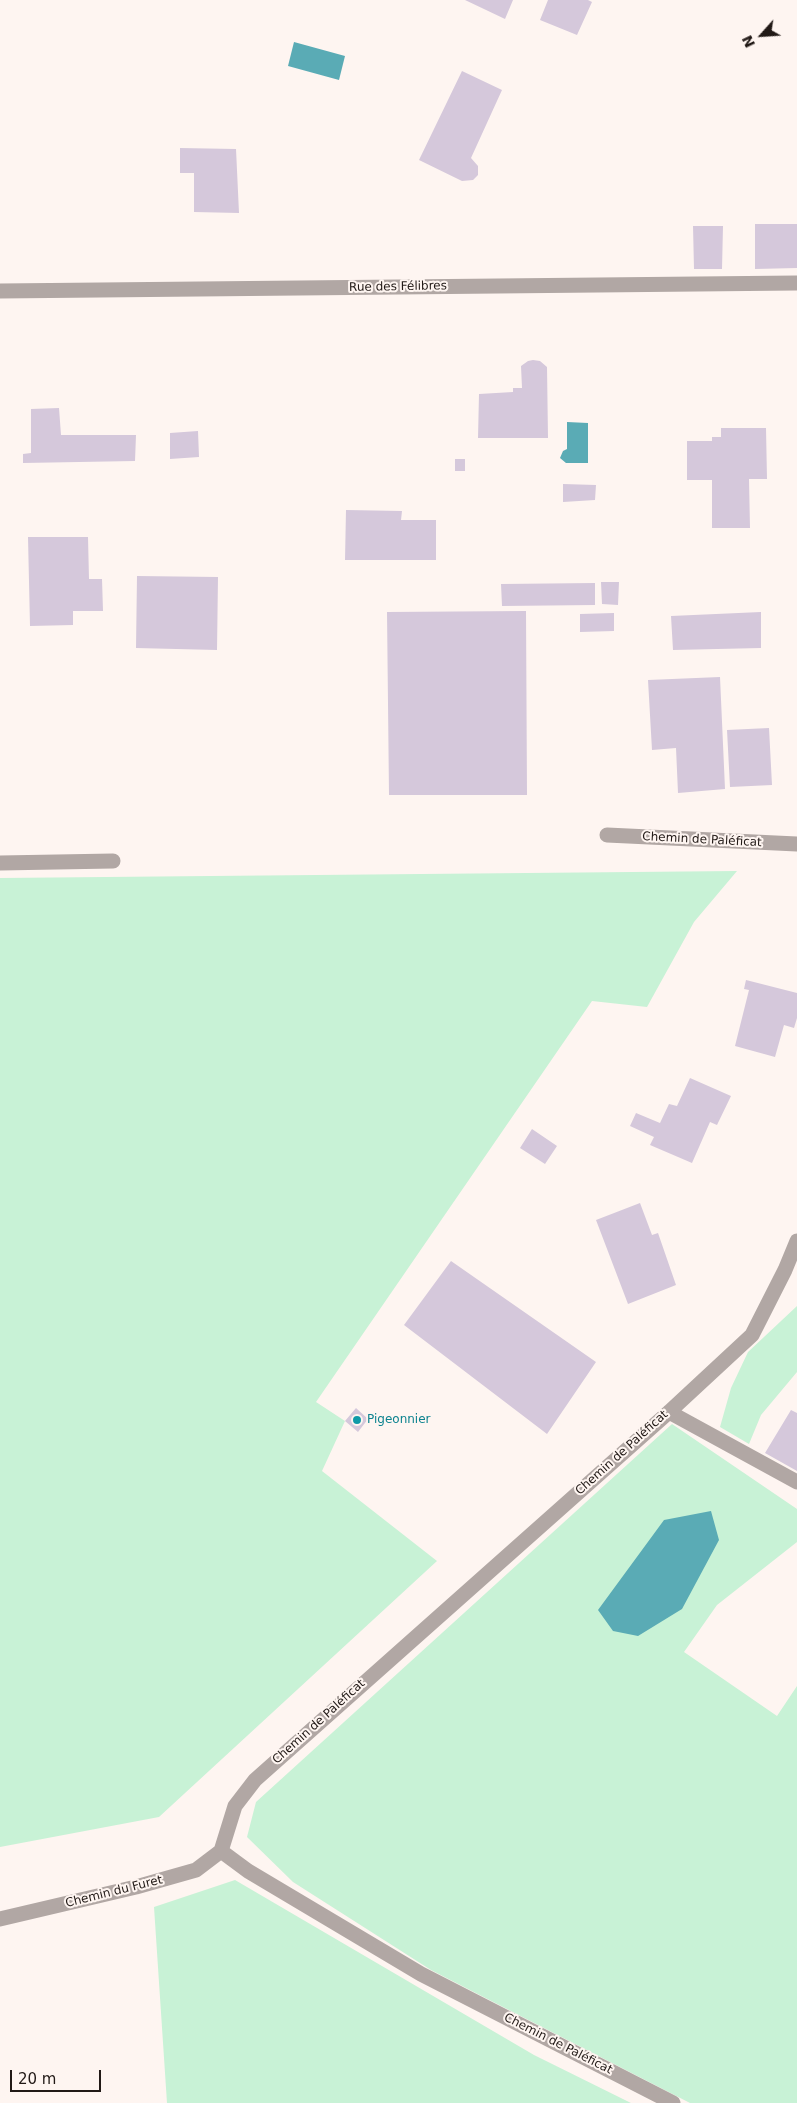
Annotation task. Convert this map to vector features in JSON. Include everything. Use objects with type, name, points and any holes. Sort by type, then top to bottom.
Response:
[{"type":"street","name":"Rue des Félibres","points":[[0,291],[797,283]]},
{"type":"street","name":"Chemin de Paléficat","points":[[607,835],[797,844]]},
{"type":"street","points":[[0,863],[113,861]]},
{"type":"street","name":"Chemin de Paléficat","points":[[673,2103],[421,1974],[248,1871],[221,1851],[235,1806],[255,1780],[669,1412],[752,1335],[797,1242]]},
{"type":"street","points":[[669,1412],[797,1482]]},
{"type":"street","name":"Chemin du Furet","points":[[0,1919],[136,1887],[196,1870],[221,1851]]},
{"type":"green space","points":[[737,871],[694,922],[647,1007],[592,1001],[316,1402],[345,1421],[322,1471],[437,1561],[159,1817],[0,1847],[0,878]]},
{"type":"green space","points":[[797,1306],[797,1372],[761,1415],[749,1444],[720,1427],[731,1388],[748,1352]]},
{"type":"green space","points":[[672,1424],[797,1509],[797,1542],[717,1605],[684,1652],[777,1716],[797,1686],[797,2103],[690,2103],[431,1970],[293,1882],[247,1837],[256,1802]]},
{"type":"green space","points":[[235,1880],[534,2055],[631,2103],[167,2103],[154,1907]]},
{"type":"water","points":[[294,42],[345,56],[339,80],[288,66]]},
{"type":"water","points":[[567,422],[588,423],[588,463],[566,463],[560,458],[563,451],[567,449]]},
{"type":"water","points":[[711,1511],[719,1540],[682,1609],[638,1636],[613,1631],[598,1610],[664,1520]]},
{"type":"building","points":[[465,0],[513,0],[505,19]]},
{"type":"building","points":[[548,0],[588,0],[592,2],[577,35],[540,20]]},
{"type":"building","points":[[462,71],[502,90],[471,158],[478,166],[478,175],[473,180],[462,181],[419,160]]},
{"type":"building","points":[[180,148],[236,149],[239,213],[194,212],[194,173],[180,173]]},
{"type":"building","points":[[755,224],[797,224],[797,268],[755,269]]},
{"type":"building","points":[[693,226],[723,226],[722,269],[694,269]]},
{"type":"building","points":[[533,360],[540,361],[547,367],[548,438],[478,438],[479,394],[513,392],[513,388],[522,388],[521,366]]},
{"type":"building","points":[[59,408],[61,435],[136,435],[135,461],[23,463],[23,454],[31,453],[31,409]]},
{"type":"building","points":[[721,428],[766,428],[767,479],[749,479],[750,528],[712,528],[712,480],[687,480],[687,441],[712,441],[712,437],[721,437]]},
{"type":"building","points":[[198,431],[199,457],[170,459],[170,433]]},
{"type":"building","points":[[455,459],[465,459],[465,471],[455,471]]},
{"type":"building","points":[[563,484],[596,485],[595,500],[563,502]]},
{"type":"building","points":[[346,510],[402,511],[401,520],[436,520],[436,560],[345,560]]},
{"type":"building","points":[[28,537],[88,537],[89,579],[102,579],[103,611],[73,611],[73,625],[30,626]]},
{"type":"building","points":[[137,576],[218,577],[217,650],[136,648]]},
{"type":"building","points":[[601,582],[619,582],[618,605],[602,604]]},
{"type":"building","points":[[595,583],[595,605],[502,606],[501,584]]},
{"type":"building","points":[[526,611],[527,795],[389,795],[387,612]]},
{"type":"building","points":[[761,612],[761,648],[673,650],[671,616]]},
{"type":"building","points":[[614,613],[614,631],[580,632],[580,614]]},
{"type":"building","points":[[720,677],[725,789],[678,793],[676,748],[652,750],[648,680]]},
{"type":"building","points":[[769,728],[772,785],[730,787],[727,730]]},
{"type":"building","points":[[746,980],[797,993],[797,1018],[794,1028],[784,1025],[775,1057],[735,1046],[749,990],[744,989]]},
{"type":"building","points":[[690,1078],[731,1096],[717,1125],[710,1122],[692,1163],[650,1145],[654,1137],[630,1126],[636,1113],[660,1123],[669,1104],[677,1106]]},
{"type":"building","points":[[532,1129],[557,1146],[545,1164],[520,1148]]},
{"type":"building","points":[[640,1203],[652,1235],[658,1233],[676,1285],[628,1304],[596,1220]]},
{"type":"building","points":[[451,1261],[596,1362],[547,1434],[404,1325]]},
{"type":"building","name":"Pigeonnier","points":[[356,1408],[368,1419],[358,1432],[345,1421]]},
{"type":"building","points":[[791,1410],[797,1413],[797,1471],[765,1453]]},
{"type":"place","name":"Pigeonnier","points":[[357,1420]]}]
